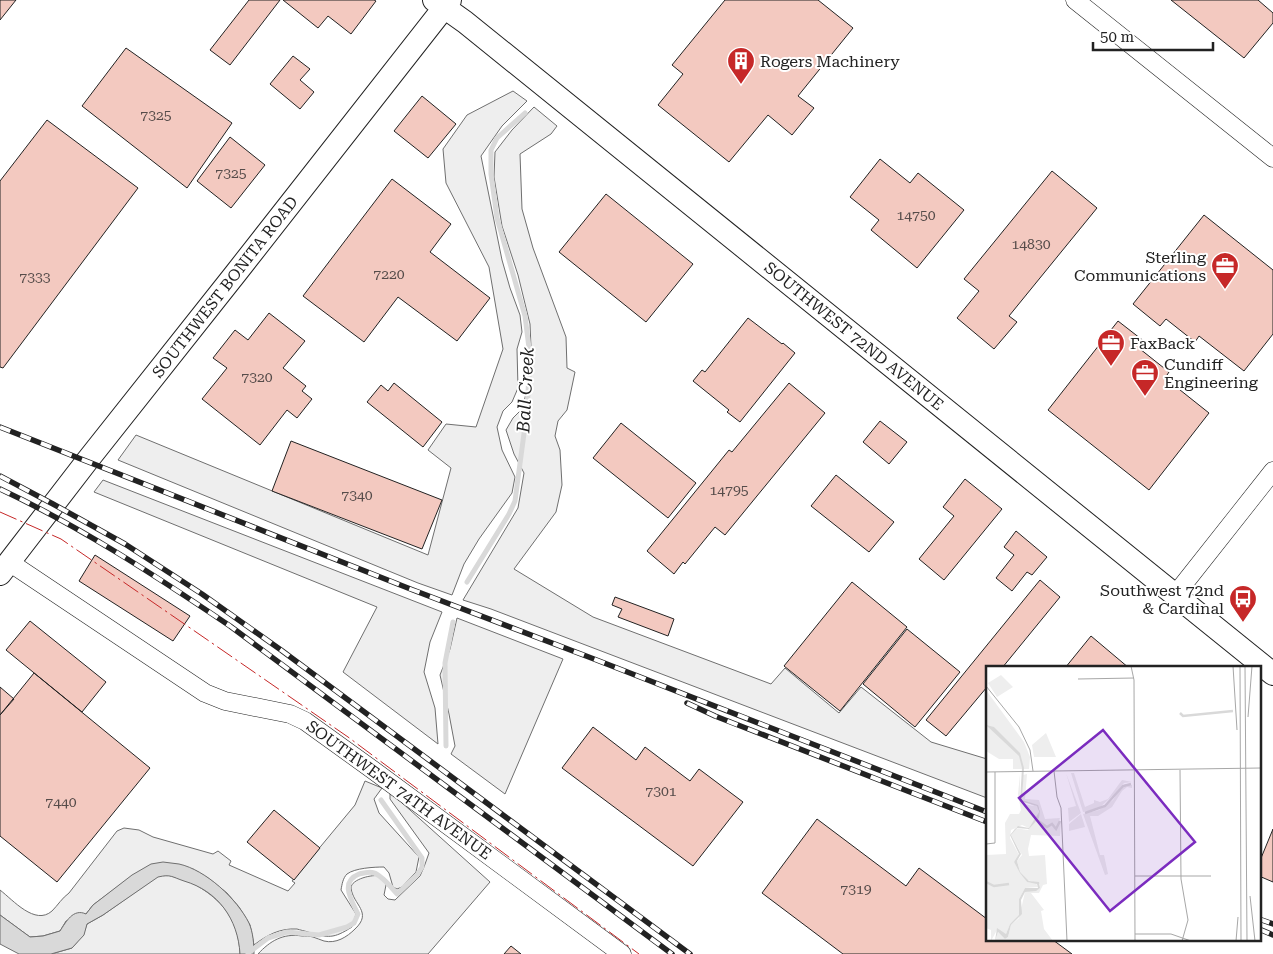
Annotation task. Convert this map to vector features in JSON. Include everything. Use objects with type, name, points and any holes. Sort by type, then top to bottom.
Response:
[{"type":"main road","name":"SOUTHWEST BONITA ROAD","points":[[5,568],[236,273],[443,2]]},
{"type":"main road","name":"SOUTHWEST 72ND AVENUE","points":[[443,2],[465,22],[1273,674]]},
{"type":"street","points":[[1075,0],[1273,158]]},
{"type":"street","points":[[1175,595],[1273,471]]},
{"type":"street","name":"SOUTHWEST 74TH AVENUE","points":[[5,568],[205,693],[225,701],[290,714],[304,721],[622,954]]},
{"type":"shaded area","points":[[513,91],[527,101],[502,126],[481,156],[502,260],[520,315],[522,332],[517,349],[518,388],[512,402],[503,411],[497,427],[502,450],[515,477],[512,493],[479,539],[464,564],[452,595],[418,583],[118,460],[136,435],[428,555],[451,468],[428,450],[446,424],[476,427],[503,349],[489,267],[446,183],[443,149],[467,115]]},
{"type":"shaded area","points":[[534,107],[557,126],[551,134],[520,154],[522,209],[533,248],[566,337],[567,368],[575,372],[567,410],[558,421],[555,436],[560,450],[562,485],[556,512],[514,569],[593,617],[771,684],[785,668],[839,713],[861,687],[931,742],[986,759],[986,798],[463,600],[518,508],[524,473],[514,454],[506,430],[513,418],[522,409],[532,371],[530,324],[518,275],[502,226],[494,177],[495,152],[512,130]]},
{"type":"shaded area","points":[[103,480],[442,612],[430,642],[424,672],[435,708],[438,744],[343,672],[377,607],[94,492]]},
{"type":"shaded area","points":[[457,618],[563,659],[505,794],[451,754],[455,746],[440,675],[450,649]]},
{"type":"shaded area","points":[[365,781],[382,788],[374,799],[379,813],[419,857],[416,872],[402,887],[397,889],[393,887],[389,873],[384,867],[360,869],[347,874],[341,890],[356,914],[352,927],[340,934],[326,936],[297,929],[285,930],[269,935],[254,945],[250,925],[239,907],[227,893],[193,869],[132,876],[93,905],[86,914],[66,921],[60,931],[43,936],[30,937],[0,915],[0,890],[24,910],[32,914],[45,915],[52,911],[69,893],[117,831],[124,828],[139,830],[153,837],[213,854],[218,851],[231,861],[229,865],[288,891],[295,883],[292,881],[355,805]]},
{"type":"shaded area","points":[[390,792],[490,882],[428,954],[258,954],[267,945],[283,937],[295,935],[309,936],[328,942],[337,941],[348,935],[360,923],[362,918],[362,913],[352,894],[351,888],[358,880],[381,876],[387,880],[384,895],[388,899],[395,900],[420,876],[429,853],[390,799]]},
{"type":"shaded area","points":[[163,862],[179,864],[200,872],[229,895],[249,923],[253,938],[254,954],[240,954],[235,929],[224,908],[216,899],[196,886],[169,876],[158,877],[87,924],[84,935],[72,948],[51,954],[19,954],[0,944],[0,915],[30,937],[43,936],[60,931],[70,917],[77,913],[86,914],[93,905],[132,875],[151,864]]},
{"type":"shaded area","points":[[168,875],[194,884],[221,904],[233,922],[239,942],[240,954],[51,954],[72,948],[83,935],[87,924],[103,915],[158,876]]},
{"type":"building","points":[[0,0],[16,0],[0,20]]},
{"type":"building","points":[[249,0],[280,0],[230,65],[210,50]]},
{"type":"building","points":[[283,0],[376,1],[351,34],[328,16],[318,28]]},
{"type":"building","name":"Rogers Machinery","points":[[725,0],[818,0],[853,28],[798,96],[814,108],[792,135],[768,115],[729,162],[658,105],[683,74],[672,65]]},
{"type":"building","points":[[1171,0],[1258,0],[1273,13],[1273,23],[1244,58]]},
{"type":"building","points":[[126,48],[232,123],[187,188],[82,106]]},
{"type":"building","points":[[293,56],[310,69],[300,80],[314,92],[300,109],[270,84]]},
{"type":"building","points":[[422,96],[456,124],[428,158],[394,131]]},
{"type":"building","points":[[47,120],[138,188],[3,368],[0,367],[0,181]]},
{"type":"building","points":[[230,137],[265,165],[231,208],[197,181]]},
{"type":"building","points":[[880,159],[910,183],[918,173],[964,210],[917,268],[871,230],[879,220],[850,197]]},
{"type":"building","points":[[1052,171],[1097,208],[1009,316],[1017,322],[994,349],[957,318],[979,291],[964,279]]},
{"type":"building","points":[[392,179],[451,224],[430,252],[490,298],[457,341],[398,297],[364,342],[303,296]]},
{"type":"building","points":[[606,194],[693,264],[646,322],[559,252]]},
{"type":"building","points":[[1204,215],[1273,270],[1273,334],[1244,371],[1199,336],[1195,342],[1166,319],[1160,326],[1133,304]]},
{"type":"building","points":[[269,313],[305,341],[283,368],[306,386],[302,391],[312,399],[297,418],[287,410],[260,445],[202,399],[227,368],[213,358],[235,330],[248,340]]},
{"type":"building","points":[[748,318],[795,353],[740,422],[727,412],[729,410],[693,381],[702,370],[705,372]]},
{"type":"building","points":[[1118,321],[1145,342],[1140,349],[1169,372],[1165,378],[1209,413],[1149,490],[1048,410]]},
{"type":"building","points":[[394,383],[442,422],[423,447],[367,402],[381,385],[388,391]]},
{"type":"building","points":[[789,383],[825,413],[725,535],[715,527],[685,564],[683,562],[674,574],[647,551],[729,450],[732,452]]},
{"type":"building","points":[[880,421],[907,442],[889,464],[863,442]]},
{"type":"building","points":[[621,423],[696,483],[668,518],[593,458]]},
{"type":"building","points":[[291,441],[442,500],[422,549],[272,491]]},
{"type":"building","points":[[836,475],[894,522],[869,552],[811,506]]},
{"type":"building","points":[[965,479],[1002,509],[944,580],[919,559],[954,516],[943,507]]},
{"type":"building","points":[[1016,531],[1047,557],[1032,575],[1027,572],[1012,591],[996,578],[1014,555],[1004,547]]},
{"type":"building","points":[[95,555],[190,616],[173,641],[79,581]]},
{"type":"building","points":[[1040,580],[1060,597],[1004,666],[986,666],[986,688],[946,736],[926,720]]},
{"type":"building","points":[[852,582],[907,627],[840,711],[784,666]]},
{"type":"building","points":[[615,597],[674,619],[668,636],[618,617],[622,609],[612,605]]},
{"type":"building","points":[[30,621],[106,682],[82,712],[6,650]]},
{"type":"building","points":[[907,629],[960,672],[915,727],[863,684]]},
{"type":"building","points":[[1091,636],[1127,666],[1067,666]]},
{"type":"building","points":[[34,673],[150,768],[57,882],[0,836],[0,715]]},
{"type":"building","points":[[0,687],[14,699],[0,715]]},
{"type":"building","points":[[593,727],[636,760],[645,747],[690,781],[699,769],[743,802],[693,866],[562,768]]},
{"type":"building","points":[[274,810],[320,848],[294,880],[247,842]]},
{"type":"building","points":[[817,819],[906,886],[919,868],[986,918],[986,942],[1056,942],[1072,954],[843,954],[762,893]]},
{"type":"building","points":[[1273,829],[1273,882],[1260,876],[1260,861]]},
{"type":"building","points":[[511,946],[521,954],[504,954]]},
{"type":"waterway","name":"Ball Creek","points":[[467,582],[515,501],[527,411],[530,356],[525,316],[497,218],[491,174],[491,150],[497,138],[525,113]]},
{"type":"waterway","name":"Ball Creek","points":[[446,746],[445,663],[453,622]]},
{"type":"waterway","name":"Ball Creek","points":[[248,953],[268,938],[287,932],[319,935],[347,927],[354,923],[358,914],[350,898],[348,887],[353,877],[359,874],[366,872],[377,874],[397,894],[417,875],[422,867],[422,858],[381,800]]},
{"type":"railway","points":[[0,427],[413,590],[986,812]]},
{"type":"railway","points":[[0,476],[125,544],[202,594],[281,650],[690,954]]},
{"type":"railway","points":[[0,489],[89,536],[230,626],[672,954]]},
{"type":"railway","points":[[687,703],[715,716],[986,822]]},
{"type":"railway","points":[[1260,919],[1273,924]]},
{"type":"railway","points":[[1260,929],[1273,935]]},
{"type":"power","points":[[0,512],[61,539],[348,737],[639,954]]},
{"type":"place","name":"Rogers Machinery","points":[[741,85]]},
{"type":"place","name":"Sterling Communications","points":[[1225,290]]},
{"type":"place","name":"FaxBack","points":[[1111,367]]},
{"type":"place","name":"Cundiff Engineering","points":[[1145,397]]},
{"type":"place","name":"Southwest 72nd & Cardinal","points":[[1243,623]]}]
